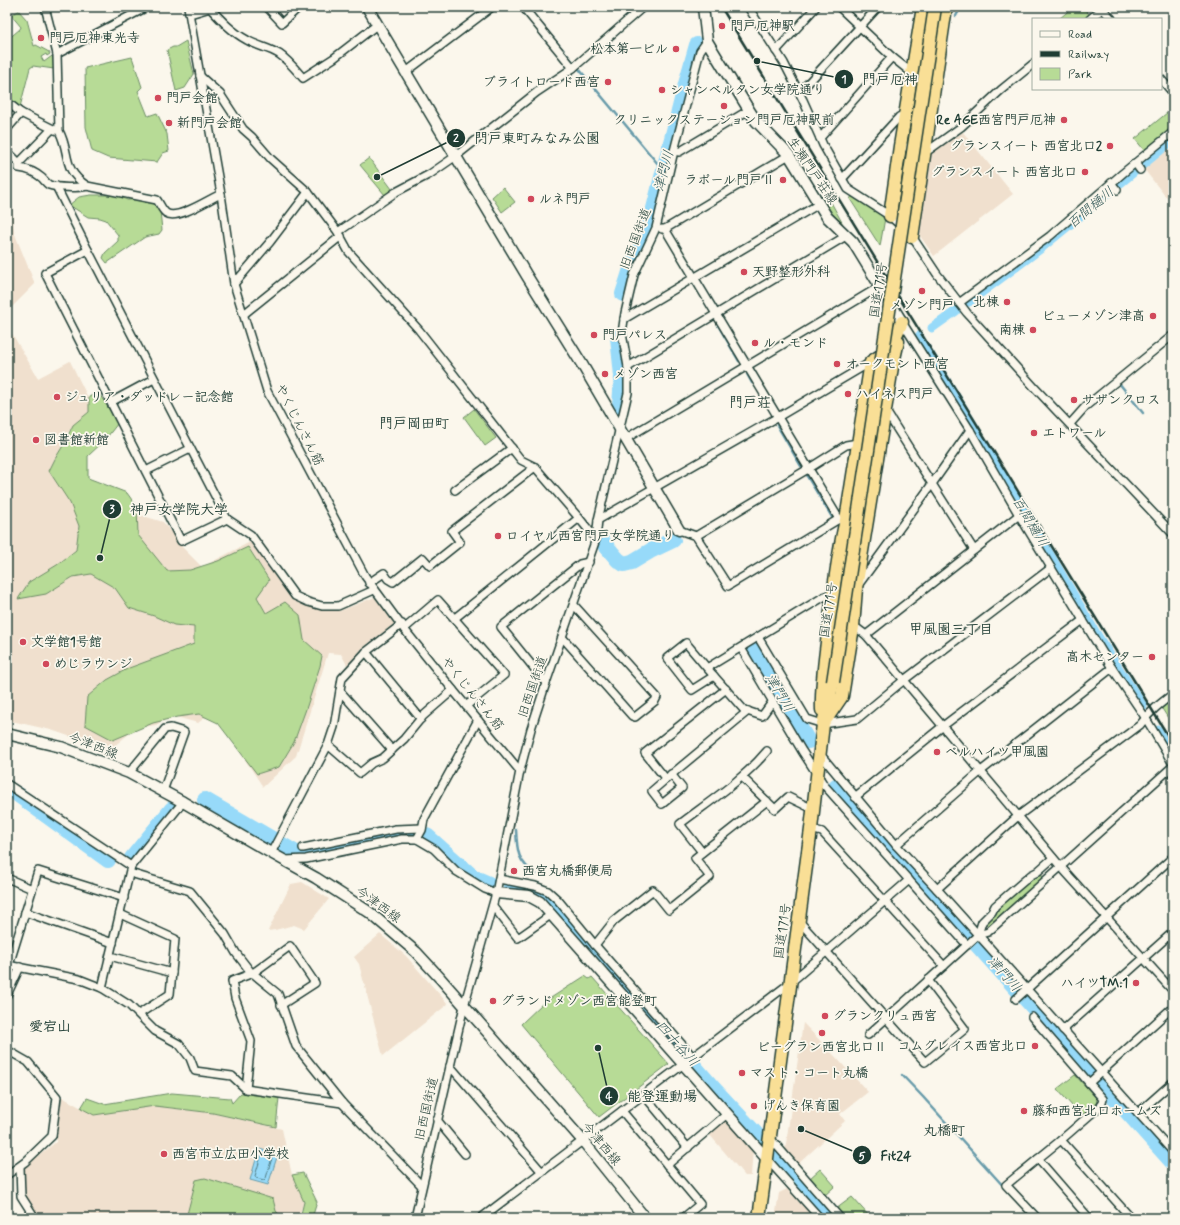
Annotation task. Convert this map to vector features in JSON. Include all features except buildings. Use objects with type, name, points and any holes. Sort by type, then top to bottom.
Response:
[{"type":"highway","points":[[890,216],[923,7]]},
{"type":"highway","name":"国道171号","points":[[759,1218],[799,922],[823,724],[833,682],[936,7]]},
{"type":"highway","points":[[912,237],[946,7]]},
{"type":"highway","points":[[823,724],[821,693],[833,594],[843,519],[858,443],[871,362],[889,350],[902,322]]},
{"type":"highway","points":[[823,724],[842,696],[853,627],[856,588],[892,367],[902,322]]},
{"type":"highway","points":[[882,355],[892,367]]},
{"type":"street","points":[[19,163],[55,130],[57,54],[45,7]]},
{"type":"street","points":[[57,54],[147,7]]},
{"type":"street","points":[[267,7],[282,23],[300,7]]},
{"type":"street","points":[[367,7],[523,269],[583,366],[679,530],[696,536],[728,586],[843,519],[808,469],[665,229]]},
{"type":"street","points":[[406,72],[492,7]]},
{"type":"street","points":[[523,7],[573,68]]},
{"type":"street","points":[[244,314],[340,234],[396,192],[430,174],[456,156],[537,92],[573,68],[643,7]]},
{"type":"street","name":"生瀬門戸荘線","points":[[703,7],[707,41],[749,110],[756,121],[789,155],[830,220],[852,242],[902,322]]},
{"type":"street","points":[[776,51],[816,7]]},
{"type":"street","points":[[839,7],[892,57],[912,73]]},
{"type":"street","points":[[799,93],[878,7]]},
{"type":"street","points":[[1091,18],[1103,7],[1111,18]]},
{"type":"street","points":[[189,11],[210,8],[228,28],[248,41],[279,54],[303,78],[334,58],[378,24]]},
{"type":"street","points":[[752,9],[784,63],[820,138],[848,189],[890,216],[912,237],[959,304],[1020,372],[1170,525],[1173,534]]},
{"type":"street","name":"やくじんさん筋","points":[[189,11],[221,194],[234,284],[267,391],[369,583],[453,690],[520,770]]},
{"type":"street","name":"旧西国街道","points":[[414,1218],[464,1006],[493,906],[520,770],[531,729],[546,683],[596,539],[598,520],[628,393],[628,367],[622,333],[634,276],[656,228],[700,51],[707,41]]},
{"type":"street","points":[[820,138],[892,57]]},
{"type":"street","points":[[900,146],[929,150],[960,127],[1001,90],[1032,65]]},
{"type":"street","points":[[200,76],[220,94],[243,129],[270,158],[308,192],[340,234],[349,252],[419,330],[521,460],[535,467],[596,539]]},
{"type":"street","points":[[1162,80],[1173,93]]},
{"type":"street","points":[[7,102],[21,112],[55,130],[63,138],[67,160],[72,173],[87,186]]},
{"type":"street","points":[[674,151],[679,152],[749,110]]},
{"type":"street","points":[[7,129],[21,112]]},
{"type":"street","points":[[842,179],[899,117],[905,114]]},
{"type":"street","points":[[959,304],[1114,186],[1137,167],[1173,132]]},
{"type":"street","points":[[7,151],[19,163],[19,168],[29,170],[41,177],[48,184],[56,186],[87,186],[157,200],[165,212],[170,215],[191,210],[221,194]]},
{"type":"street","points":[[656,228],[665,229],[789,155]]},
{"type":"street","points":[[56,186],[227,519],[251,536],[295,596],[322,606],[338,606],[374,590]]},
{"type":"street","points":[[234,284],[270,242],[308,192]]},
{"type":"street","points":[[624,319],[819,204]]},
{"type":"street","points":[[628,367],[846,236]]},
{"type":"street","points":[[88,250],[46,273],[181,541],[227,519]]},
{"type":"street","points":[[625,439],[879,287]]},
{"type":"street","points":[[868,1035],[977,936],[988,932],[1173,765],[1051,568],[970,430],[902,322]]},
{"type":"street","points":[[1070,424],[1086,406],[1173,335]]},
{"type":"street","points":[[598,520],[871,362]]},
{"type":"street","points":[[111,402],[154,379]]},
{"type":"street","points":[[864,404],[885,410],[974,550]]},
{"type":"street","points":[[856,588],[970,430]]},
{"type":"street","points":[[696,536],[808,469],[846,444],[858,443]]},
{"type":"street","points":[[146,471],[190,448]]},
{"type":"street","points":[[456,490],[512,448]]},
{"type":"street","points":[[369,583],[384,573],[388,579],[393,582],[423,558],[430,566],[460,542],[452,531],[535,467]]},
{"type":"street","points":[[866,635],[1019,515]]},
{"type":"street","points":[[455,618],[579,518]]},
{"type":"street","points":[[546,683],[501,627],[580,564],[589,562]]},
{"type":"street","points":[[756,638],[807,718],[823,724],[858,719],[904,680],[1051,568]]},
{"type":"street","points":[[707,668],[825,596],[833,594]]},
{"type":"street","points":[[275,846],[328,746],[334,727],[342,678],[366,652],[438,600],[504,675],[466,706]]},
{"type":"street","points":[[562,637],[632,716],[635,717],[655,701],[657,697],[574,604]]},
{"type":"street","points":[[855,797],[943,726],[1083,620]]},
{"type":"street","points":[[853,627],[858,628],[866,635],[1053,858],[1173,991]]},
{"type":"street","points":[[714,676],[692,690],[667,658],[686,643],[744,710],[762,716],[773,701]]},
{"type":"street","points":[[743,647],[817,776],[830,793],[968,944]]},
{"type":"street","points":[[366,652],[421,719]]},
{"type":"street","points":[[896,845],[981,771],[1112,668]]},
{"type":"street","points":[[726,689],[645,753],[669,776],[748,711]]},
{"type":"street","points":[[328,746],[360,773],[372,763],[383,758],[392,750],[404,739],[421,719],[453,690]]},
{"type":"street","points":[[340,691],[392,750]]},
{"type":"street","points":[[937,889],[1018,816],[1140,725],[1152,710],[1173,694]]},
{"type":"street","points":[[420,833],[424,819],[478,720]]},
{"type":"street","points":[[128,773],[165,730],[171,728],[184,732],[163,791]]},
{"type":"street","name":"今津西線","points":[[7,734],[61,747],[128,773],[183,802],[275,846],[284,860],[316,878],[369,912],[416,952],[582,1141],[644,1218]]},
{"type":"street","points":[[702,852],[680,824],[742,777],[767,751]]},
{"type":"street","points":[[820,754],[896,845],[1173,1152]]},
{"type":"street","points":[[742,777],[775,809],[788,797],[813,809]]},
{"type":"street","points":[[7,784],[130,870],[190,892],[225,934],[236,953],[253,973],[278,994],[296,1046],[342,1103],[422,1185]]},
{"type":"street","points":[[595,946],[614,921],[653,890],[669,910],[710,878],[695,858],[767,801]]},
{"type":"street","points":[[102,988],[130,870],[183,802]]},
{"type":"street","points":[[302,848],[396,829],[420,833],[456,872],[485,889],[496,893],[529,896],[540,902],[689,1061]]},
{"type":"street","points":[[811,829],[822,832],[944,966]]},
{"type":"street","points":[[284,860],[306,859],[420,833]]},
{"type":"street","points":[[1016,999],[1026,988],[1173,857]]},
{"type":"street","points":[[977,936],[982,922],[992,912],[995,906],[1053,858]]},
{"type":"street","points":[[124,898],[38,871],[8,965],[79,979],[102,988],[129,1005],[155,1030],[179,1044],[190,1058],[195,1071],[232,1076],[246,1090],[342,1103]]},
{"type":"street","points":[[7,878],[32,889]]},
{"type":"street","points":[[499,879],[535,886],[548,891],[558,900],[689,1061],[727,1114],[768,1148],[840,1218]]},
{"type":"street","points":[[481,1218],[790,983],[909,880]]},
{"type":"street","points":[[493,906],[518,938],[552,914]]},
{"type":"street","points":[[25,912],[113,943]]},
{"type":"street","points":[[120,914],[174,939],[170,994],[139,1014]]},
{"type":"street","points":[[799,922],[925,1062],[965,1029],[928,980]]},
{"type":"street","points":[[1063,1030],[1173,932]]},
{"type":"street","points":[[246,1090],[251,1041],[235,998],[232,981],[253,973],[290,946],[315,983],[282,1005]]},
{"type":"street","points":[[110,956],[172,973]]},
{"type":"street","points":[[7,995],[20,967]]},
{"type":"street","points":[[1091,1082],[1173,1007]]},
{"type":"street","points":[[1032,1017],[1091,1082],[1103,1099],[1102,1103],[1061,1140],[1006,1185],[1037,1218]]},
{"type":"street","points":[[7,1050],[28,1062],[57,1097],[52,1136],[20,1167],[7,1175]]},
{"type":"street","points":[[450,1066],[542,1172]]},
{"type":"street","points":[[1138,1113],[1173,1082]]},
{"type":"street","points":[[644,1095],[688,1148]]},
{"type":"street","points":[[622,1111],[700,1204],[683,1218]]},
{"type":"street","points":[[667,1165],[727,1114]]},
{"type":"street","points":[[437,1120],[465,1154]]},
{"type":"street","points":[[1061,1140],[1131,1218]]},
{"type":"street","points":[[768,1148],[820,1218]]},
{"type":"street","points":[[1038,1159],[1089,1218]]},
{"type":"street","points":[[20,1167],[21,1196],[35,1218]]},
{"type":"shaded area","points":[[963,132],[1013,194],[934,256],[920,236],[919,229],[930,155]]},
{"type":"shaded area","points":[[1173,145],[1173,191],[1166,197],[1143,168]]},
{"type":"shaded area","points":[[7,172],[10,174],[14,232],[35,284],[7,312]]},
{"type":"shaded area","points":[[7,325],[38,378],[70,361],[93,408],[64,436],[59,474],[137,514],[163,522],[183,548],[202,567],[250,542],[292,598],[306,605],[320,609],[340,611],[375,597],[394,624],[364,647],[347,665],[341,654],[328,653],[296,756],[263,787],[213,711],[198,723],[172,716],[156,725],[136,728],[113,747],[86,742],[51,730],[7,720]]},
{"type":"shaded area","points":[[302,882],[329,899],[304,929],[294,925],[268,931],[291,884]]},
{"type":"shaded area","points":[[380,934],[406,956],[448,1004],[383,1056],[359,964],[354,957]]},
{"type":"shaded area","points":[[803,1023],[868,1092],[840,1114],[845,1121],[797,1165],[785,1151]]},
{"type":"shaded area","name":"西宮市立広田小学校","points":[[62,1097],[94,1115],[155,1106],[213,1113],[282,1129],[292,1175],[304,1202],[298,1218],[39,1218],[27,1199],[24,1185],[25,1167],[56,1142]]},
{"type":"shaded area","points":[[728,1119],[753,1149],[751,1176],[745,1176],[709,1134]]},
{"type":"shaded area","points":[[787,1189],[814,1218],[775,1218],[779,1193]]},
{"type":"green space","points":[[1073,7],[1088,7],[1085,10],[1090,15],[1086,18],[1060,18]]},
{"type":"green space","points":[[19,11],[27,20],[34,46],[36,45],[49,52],[50,54],[47,56],[46,54],[41,57],[44,62],[52,56],[54,69],[33,66],[30,68],[20,107],[17,107],[7,98],[7,40],[21,27],[11,15]]},
{"type":"green space","points":[[186,41],[194,74],[185,88],[176,91],[167,50]]},
{"type":"green space","points":[[132,57],[142,87],[138,91],[148,116],[157,113],[167,134],[169,151],[163,153],[157,162],[108,158],[92,151],[86,127],[85,68]]},
{"type":"green space","points":[[1173,108],[1173,127],[1144,150],[1135,139]]},
{"type":"green space","points":[[369,158],[392,189],[385,195],[360,165]]},
{"type":"green space","points":[[503,187],[515,202],[502,212],[492,197]]},
{"type":"green space","points":[[91,195],[117,195],[127,200],[147,199],[157,206],[160,211],[162,230],[159,234],[145,237],[107,263],[103,258],[105,253],[118,241],[118,235],[106,220],[88,217],[69,205],[79,197]]},
{"type":"green space","points":[[827,195],[844,226],[832,213],[822,198]]},
{"type":"green space","points":[[852,196],[885,218],[880,246],[850,199]]},
{"type":"green space","points":[[98,392],[118,423],[104,441],[88,456],[88,478],[127,493],[137,507],[138,535],[167,571],[190,570],[218,561],[248,547],[269,580],[257,597],[266,613],[285,602],[300,615],[304,640],[322,656],[294,742],[279,767],[257,774],[218,723],[199,714],[177,717],[153,723],[113,740],[85,725],[87,697],[107,680],[129,668],[194,644],[194,627],[174,625],[154,616],[129,608],[115,588],[91,574],[73,577],[46,594],[18,599],[29,582],[57,565],[76,550],[79,526],[70,503],[49,471],[73,425],[89,412],[89,397]]},
{"type":"green space","points":[[474,409],[496,438],[485,446],[464,417]]},
{"type":"green space","points":[[1173,697],[1173,726],[1161,707]]},
{"type":"green space","points":[[1037,874],[1042,875],[1042,880],[989,927],[985,922],[998,908]]},
{"type":"green space","points":[[585,976],[589,979],[592,977],[669,1064],[599,1117],[521,1024],[543,1003]]},
{"type":"green space","points":[[1075,1075],[1097,1099],[1096,1104],[1082,1117],[1057,1089]]},
{"type":"green space","points":[[172,1093],[230,1098],[232,1103],[241,1093],[279,1098],[276,1127],[213,1113],[155,1106],[94,1115],[81,1108],[87,1098],[104,1104]]},
{"type":"green space","points":[[820,1169],[835,1186],[824,1196],[809,1179]]},
{"type":"green space","points":[[303,1173],[317,1202],[312,1218],[300,1218],[304,1202],[292,1175]]},
{"type":"green space","points":[[205,1178],[273,1199],[276,1211],[282,1218],[186,1218],[196,1180]]},
{"type":"green space","points":[[852,1197],[871,1218],[844,1218],[836,1209]]},
{"type":"water","points":[[259,1149],[278,1154],[268,1185],[250,1180]]},
{"type":"waterway","points":[[956,16],[961,7]]},
{"type":"waterway","points":[[539,21],[573,62]]},
{"type":"waterway","name":"津門川","points":[[623,294],[632,266],[650,224],[697,45]]},
{"type":"waterway","points":[[579,69],[663,170]]},
{"type":"waterway","name":"百間樋川","points":[[969,302],[1039,250],[1173,140]]},
{"type":"waterway","name":"百間樋川","points":[[932,328],[956,311]]},
{"type":"waterway","points":[[718,325],[739,361]]},
{"type":"waterway","name":"百間樋川","points":[[919,336],[970,419],[1099,638],[1143,706]]},
{"type":"waterway","name":"津門川","points":[[618,337],[622,376],[620,406]]},
{"type":"waterway","points":[[747,374],[752,383]]},
{"type":"waterway","points":[[1119,383],[1143,413]]},
{"type":"waterway","points":[[777,425],[801,466]]},
{"type":"waterway","points":[[807,476],[832,517]]},
{"type":"waterway","name":"津門川","points":[[601,540],[618,560],[624,564],[632,562],[673,540]]},
{"type":"waterway","name":"津門川","points":[[751,645],[808,741]]},
{"type":"waterway","name":"百間樋川","points":[[1158,730],[1173,755]]},
{"type":"waterway","name":"津門川","points":[[836,786],[1173,1163]]},
{"type":"waterway","points":[[17,794],[108,860]]},
{"type":"waterway","points":[[205,800],[296,853],[304,855],[373,839],[411,833],[427,836],[473,877],[489,884]]},
{"type":"waterway","points":[[132,858],[172,809]]},
{"type":"waterway","points":[[516,829],[519,855],[525,865],[536,874]]},
{"type":"waterway","name":"四十谷川","points":[[511,887],[536,892],[553,904],[714,1089],[831,1218]]},
{"type":"waterway","points":[[902,1075],[1005,1188]]},
{"type":"railway","points":[[721,7],[1173,744]]},
{"type":"place","name":"門戸厄神駅","points":[[722,26]]},
{"type":"place","name":"門戸厄神東光寺","points":[[41,38]]},
{"type":"place","name":"松本第一ビル","points":[[676,49]]},
{"type":"place","name":"門戸厄神","points":[[757,61]]},
{"type":"place","name":"ブライトロード西宮","points":[[608,82]]},
{"type":"place","name":"シャンベルタン女学院通り","points":[[662,90]]},
{"type":"place","name":"門戸会館","points":[[158,98]]},
{"type":"place","name":"クリニックステーション門戸厄神駅前","points":[[724,106]]},
{"type":"place","name":"Re AGE西宮門戸厄神","points":[[1064,120]]},
{"type":"place","name":"新門戸会館","points":[[169,123]]},
{"type":"place","name":"グランスイート 西宮北口2","points":[[1110,146]]},
{"type":"place","name":"グランスイート 西宮北口","points":[[1085,172]]},
{"type":"place","name":"門戸東町みなみ公園","points":[[377,177]]},
{"type":"place","name":"ラポール門戸Ⅱ","points":[[783,180]]},
{"type":"place","name":"ルネ門戸","points":[[531,199]]},
{"type":"place","name":"天野整形外科","points":[[744,272]]},
{"type":"place","name":"メゾン門戸","points":[[922,291]]},
{"type":"place","name":"北棟","points":[[1007,302]]},
{"type":"place","name":"ビューメゾン津高","points":[[1153,316]]},
{"type":"place","name":"南棟","points":[[1033,330]]},
{"type":"place","name":"門戸パレス","points":[[594,335]]},
{"type":"place","name":"ル・モンド","points":[[755,343]]},
{"type":"place","name":"オークモント西宮","points":[[837,364]]},
{"type":"place","name":"メゾン西宮","points":[[605,374]]},
{"type":"place","name":"ハイネス門戸","points":[[848,394]]},
{"type":"place","name":"ジュリア・ダッドレー記念館","points":[[57,397]]},
{"type":"place","name":"サザンクロス","points":[[1074,400]]},
{"type":"place","name":"エトワール","points":[[1034,433]]},
{"type":"place","name":"図書館新館","points":[[36,440]]},
{"type":"place","name":"ロイヤル西宮門戸女学院通り","points":[[498,536]]},
{"type":"place","name":"神戸女学院大学","points":[[100,558]]},
{"type":"place","name":"文学館1号館","points":[[23,642]]},
{"type":"place","name":"高木センター","points":[[1152,657]]},
{"type":"place","name":"めじラウンジ","points":[[46,664]]},
{"type":"place","name":"ベルハイツ甲風園","points":[[937,752]]},
{"type":"place","name":"西宮丸橋郵便局","points":[[514,871]]},
{"type":"place","name":"ハイツTM.1","points":[[1136,983]]},
{"type":"place","name":"グランドメゾン西宮能登町","points":[[493,1001]]},
{"type":"place","name":"グランクリュ西宮","points":[[825,1016]]},
{"type":"place","name":"ビーグラン西宮北口Ⅱ","points":[[822,1033]]},
{"type":"place","name":"コムグレイス西宮北口","points":[[1035,1046]]},
{"type":"place","name":"能登運動場","points":[[598,1048]]},
{"type":"place","name":"マスト・コート丸橋","points":[[742,1073]]},
{"type":"place","name":"げんき保育園","points":[[754,1106]]},
{"type":"place","name":"藤和西宮北口ホームズ","points":[[1024,1111]]},
{"type":"place","name":"Fit24","points":[[801,1129]]},
{"type":"place","name":"西宮市立広田小学校","points":[[164,1154]]},
{"type":"district","name":"門戸荘","points":[[750,403]]},
{"type":"district","name":"門戸岡田町","points":[[414,424]]},
{"type":"district","name":"甲風園三丁目","points":[[951,630]]},
{"type":"district","name":"愛宕山","points":[[50,1027]]},
{"type":"district","name":"丸橋町","points":[[944,1131]]}]
